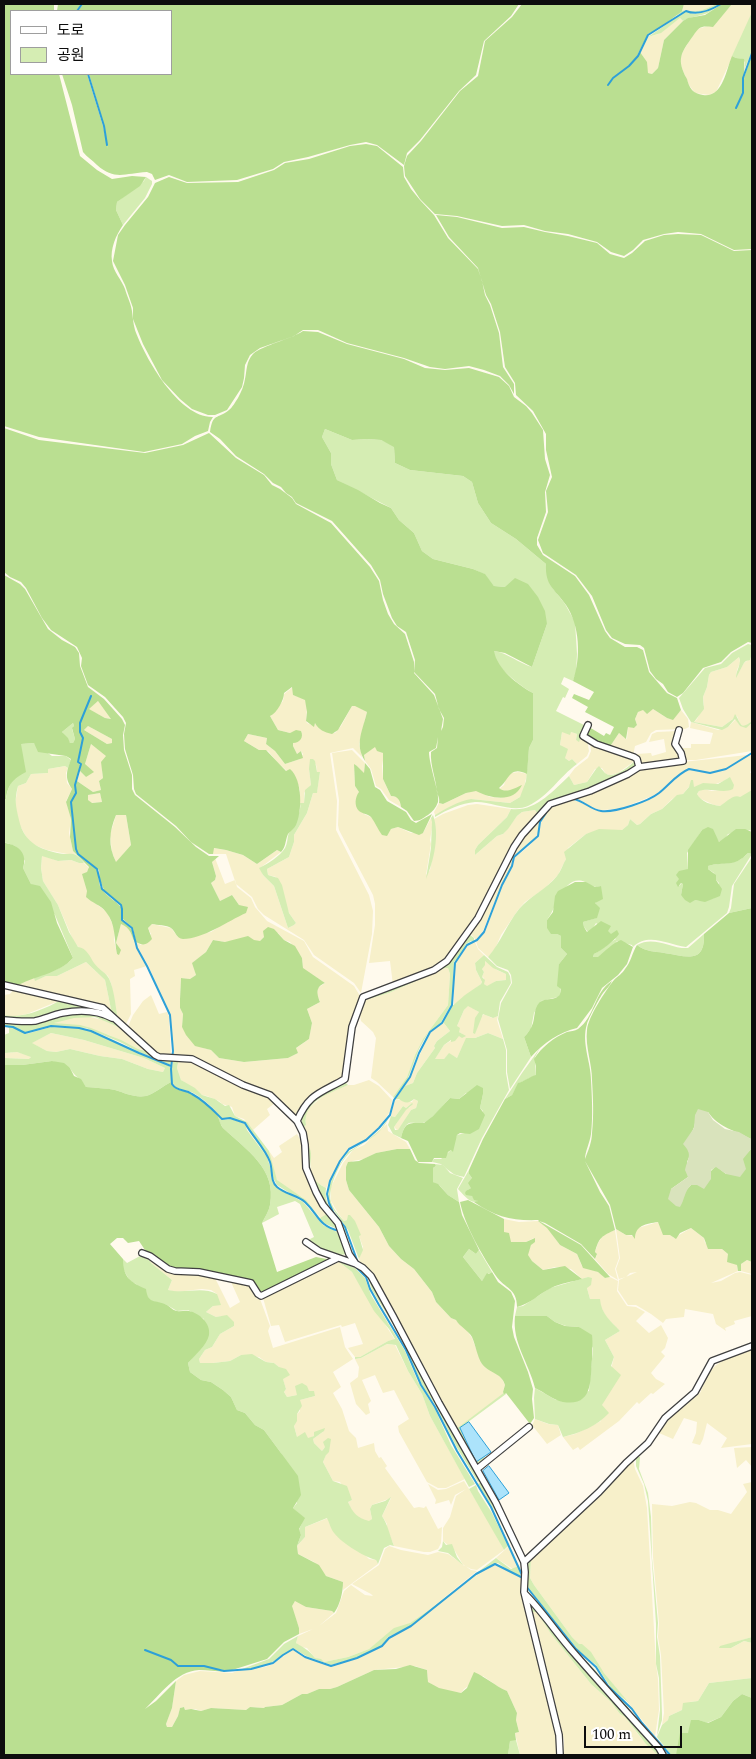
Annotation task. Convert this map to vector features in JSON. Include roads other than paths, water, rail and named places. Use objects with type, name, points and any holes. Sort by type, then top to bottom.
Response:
[{"type":"street","points":[[588,725],[583,736],[596,744],[634,757],[637,759],[639,767]]},
{"type":"street","points":[[297,1121],[304,1106],[316,1094],[345,1079],[352,1027],[362,997],[434,970],[447,962],[478,918],[514,847],[522,835],[550,804],[590,791],[639,767],[683,760],[682,753],[675,744],[679,730]]},
{"type":"street","points":[[4,985],[96,1005],[103,1008],[155,1055],[159,1057],[192,1059],[243,1085],[270,1094],[297,1121],[305,1146],[306,1168],[309,1178],[323,1205],[338,1223],[346,1246],[356,1264]]},
{"type":"street","points":[[4,1020],[35,1021],[62,1013],[83,1011],[106,1015],[120,1023]]},
{"type":"street","points":[[306,1242],[319,1251],[364,1268],[371,1276],[496,1503],[524,1562],[524,1592],[559,1735],[560,1755]]},
{"type":"street","points":[[142,1254],[150,1256],[168,1269],[175,1271],[199,1272],[251,1283],[261,1296],[338,1258]]},
{"type":"street","points":[[524,1562],[648,1443],[665,1418],[694,1392],[712,1361],[752,1346]]},
{"type":"street","points":[[477,1469],[529,1427]]},
{"type":"street","points":[[524,1592],[663,1755]]},
{"type":"water","points":[[469,1422],[491,1452],[476,1462],[460,1428]]},
{"type":"water","points":[[489,1466],[509,1493],[499,1500],[483,1471]]},
{"type":"waterway","points":[[78,10],[82,4]]},
{"type":"waterway","points":[[608,85],[613,78],[629,66],[638,56],[648,35],[686,11],[700,13],[721,4]]},
{"type":"waterway","points":[[736,108],[743,93],[743,78],[752,53]]},
{"type":"waterway","points":[[88,75],[104,126],[107,145]]},
{"type":"waterway","points":[[91,696],[80,723],[80,732],[83,738],[78,762],[81,764],[75,785],[76,793],[71,802],[76,849],[78,854],[97,869],[102,889],[121,905],[122,920],[132,928],[137,948],[170,1015],[173,1051],[172,1084],[176,1088],[189,1092],[201,1100],[222,1119],[230,1118],[245,1123],[268,1157],[275,1185],[305,1202],[322,1223],[339,1231]]},
{"type":"waterway","points":[[573,799],[601,811],[623,808],[654,796],[677,776],[689,769],[710,773],[726,769],[752,753]]},
{"type":"waterway","points":[[358,1263],[345,1227],[333,1212],[329,1203],[327,1194],[330,1181],[340,1161],[349,1149],[366,1140],[390,1115],[394,1100],[410,1077],[419,1053],[430,1032],[442,1023],[452,1005],[455,963],[467,945],[477,940],[484,932],[514,857],[538,836],[540,822],[546,813]]},
{"type":"waterway","points":[[4,1026],[13,1027],[25,1033],[51,1026],[79,1028],[91,1031],[171,1066]]},
{"type":"waterway","points":[[357,1268],[366,1277],[370,1289],[406,1350],[421,1385],[435,1407],[457,1451],[491,1507],[522,1575]]},
{"type":"waterway","points":[[145,1650],[171,1660],[178,1666],[204,1666],[224,1671],[251,1669],[273,1663],[293,1649],[305,1657],[331,1666],[357,1658],[382,1646],[389,1638],[411,1626],[476,1574],[495,1564],[523,1578]]},
{"type":"waterway","points":[[526,1586],[576,1649],[596,1667],[608,1686],[632,1709],[670,1755]]}]
